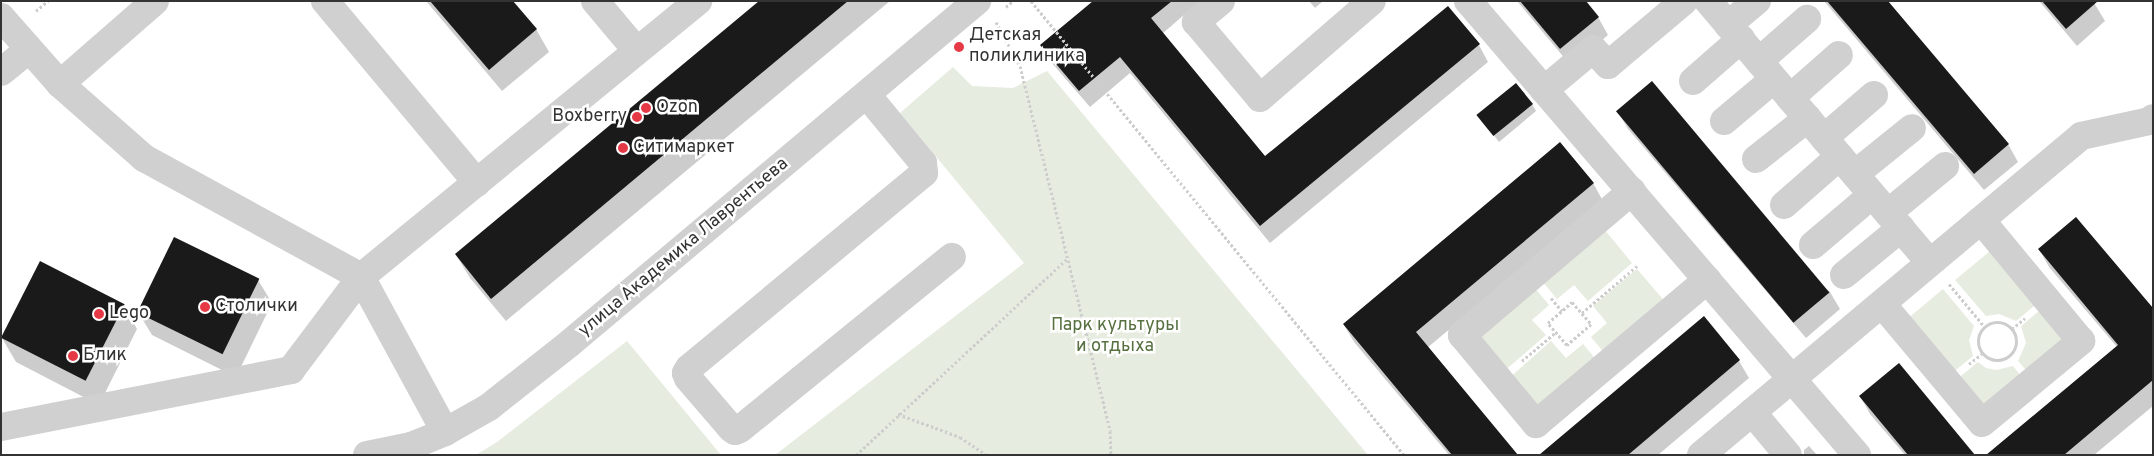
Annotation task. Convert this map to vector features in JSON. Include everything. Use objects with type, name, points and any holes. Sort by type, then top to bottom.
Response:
[{"type":"street","points":[[60,84],[155,1]]},
{"type":"street","points":[[325,1],[477,183]]},
{"type":"street","points":[[595,1],[637,51]]},
{"type":"street","points":[[1,427],[291,370],[361,277],[698,1]]},
{"type":"street","points":[[1221,1],[1196,22],[1260,98],[1372,1]]},
{"type":"street","points":[[1468,1],[1857,455]]},
{"type":"street","points":[[1544,90],[1593,48],[1608,65],[1684,1]]},
{"type":"street","points":[[1708,1],[1930,263]]},
{"type":"street","points":[[1693,81],[1757,1]]},
{"type":"street","name":"улица Академика Лаврентьева","points":[[367,455],[410,446],[445,432],[489,407],[562,349],[867,95],[986,9]]},
{"type":"street","points":[[1,16],[60,84],[144,158],[361,277],[445,432]]},
{"type":"street","points":[[1774,79],[1807,19]]},
{"type":"street","points":[[1,72],[29,49]]},
{"type":"street","points":[[1724,121],[1774,79],[1839,55]]},
{"type":"street","points":[[867,95],[923,163],[924,173],[689,368],[686,373],[688,378],[731,428],[735,431],[740,429],[952,257]]},
{"type":"street","points":[[1844,275],[1855,175],[1874,95]]},
{"type":"street","points":[[1712,451],[1752,412],[2081,136],[2150,121],[2153,118]]},
{"type":"street","points":[[1784,204],[1855,175],[1912,128]]},
{"type":"street","points":[[1756,159],[1855,175],[1945,166]]},
{"type":"street","points":[[1814,245],[1855,175]]},
{"type":"street","points":[[1632,192],[1462,335],[1536,424],[1707,280]]},
{"type":"street","points":[[1882,304],[1982,423],[2081,341],[1981,220]]},
{"type":"street","points":[[1752,412],[1788,455]]},
{"type":"path","points":[[1031,1],[1404,455]]},
{"type":"path","points":[[986,9],[1020,66],[1110,431],[1111,455]]},
{"type":"path","points":[[856,455],[1068,258]]},
{"type":"path","points":[[1930,263],[1984,326]]},
{"type":"path","points":[[1582,313],[1638,265]]},
{"type":"path","points":[[1572,302],[1591,324],[1567,345],[1556,332],[1548,323],[1572,302]]},
{"type":"path","points":[[1995,322],[2007,324],[2012,328],[2016,340],[2013,352],[2009,356],[2003,359],[1992,360],[1982,354],[1977,343],[1984,326],[1995,322]]},
{"type":"path","points":[[1499,380],[1556,332]]},
{"type":"path","points":[[898,414],[960,437],[986,455]]},
{"type":"green space","name":"Парк культуры и отдыха","points":[[953,67],[972,86],[1013,88],[1047,71],[1368,455],[775,455],[1024,263],[900,113]]},
{"type":"green space","points":[[1604,229],[1632,263],[1588,301],[1574,285],[1557,299],[1542,281]]},
{"type":"green space","points":[[1995,247],[2040,301],[2016,321],[1999,314],[1986,316],[1955,280]]},
{"type":"green space","points":[[1637,269],[1667,304],[1606,355],[1591,337],[1607,323],[1593,306]]},
{"type":"green space","points":[[1534,287],[1549,305],[1532,320],[1546,335],[1502,373],[1473,338]]},
{"type":"green space","points":[[1943,289],[1974,326],[1969,340],[1973,356],[1951,374],[1906,320]]},
{"type":"green space","points":[[2045,306],[2073,341],[2031,376],[2018,361],[2026,343],[2021,326]]},
{"type":"green space","points":[[627,341],[721,455],[476,455],[497,442]]},
{"type":"green space","points":[[1551,341],[1566,358],[1583,344],[1598,362],[1537,414],[1508,379]]},
{"type":"green space","points":[[1978,362],[1986,368],[1996,370],[2013,366],[2025,381],[1984,414],[1956,380]]},
{"type":"building","points":[[430,1],[513,1],[537,29],[489,70]]},
{"type":"building","points":[[759,1],[848,1],[491,299],[455,254]]},
{"type":"building","points":[[1093,1],[1172,1],[1151,18],[1265,156],[1448,6],[1480,44],[1260,226],[1120,57],[1079,91],[1040,45]]},
{"type":"building","points":[[1520,1],[1586,1],[1599,17],[1560,49]]},
{"type":"building","points":[[1827,1],[1888,1],[2009,144],[1974,174]]},
{"type":"building","points":[[2042,1],[2098,1],[2066,29]]},
{"type":"building","points":[[1652,81],[1829,292],[1793,323],[1616,111]]},
{"type":"building","points":[[1516,83],[1533,104],[1493,136],[1476,115]]},
{"type":"building","points":[[1560,142],[1594,183],[1416,332],[1518,455],[1452,455],[1343,324]]},
{"type":"building","points":[[2076,217],[2153,308],[2153,380],[2064,455],[1986,455],[2118,345],[2038,249]]},
{"type":"building","points":[[174,237],[259,279],[223,354],[137,312]]},
{"type":"building","points":[[40,261],[125,304],[86,381],[1,338]]},
{"type":"building","points":[[1704,316],[1740,360],[1628,455],[1539,455]]},
{"type":"building","points":[[1899,363],[1975,455],[1908,455],[1859,396]]},
{"type":"place","name":"Детская поликлиника","points":[[959,47]]},
{"type":"place","name":"Ozon","points":[[646,108]]},
{"type":"place","name":"Boxberry","points":[[637,117]]},
{"type":"place","name":"Ситимаркет","points":[[623,148]]},
{"type":"place","name":"Столички","points":[[205,307]]},
{"type":"place","name":"Lego","points":[[99,314]]},
{"type":"place","name":"Блик","points":[[73,356]]}]
